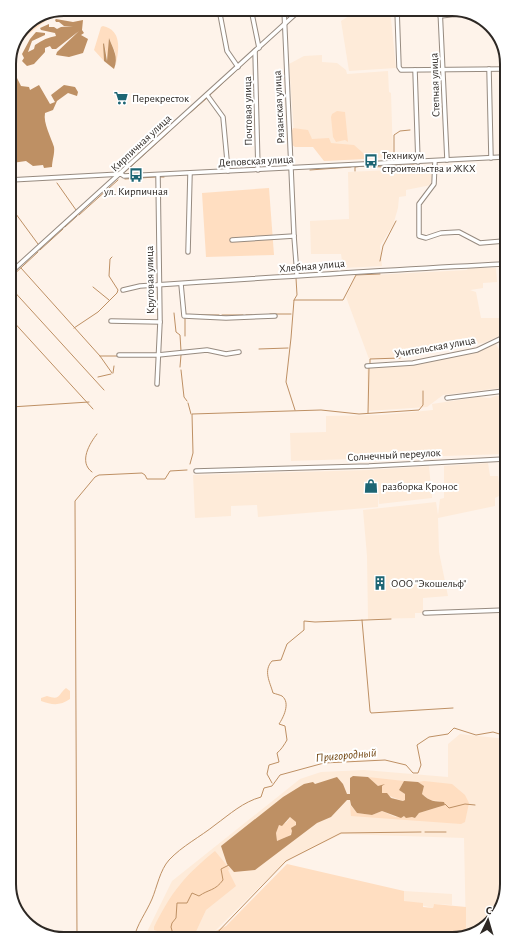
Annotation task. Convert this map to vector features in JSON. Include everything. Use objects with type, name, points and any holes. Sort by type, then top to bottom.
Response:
[{"type":"street","points":[[220,16],[227,51],[238,67]]},
{"type":"street","name":"Почтовая улица","points":[[252,16],[257,50],[258,170]]},
{"type":"street","name":"Рязанская улица","points":[[284,16],[297,275]]},
{"type":"street","name":"Кирпичная улица","points":[[16,268],[294,16]]},
{"type":"street","points":[[397,16],[400,70],[500,69]]},
{"type":"street","name":"Степная улица","points":[[440,16],[444,70],[447,160]]},
{"type":"street","points":[[489,69],[491,158]]},
{"type":"street","points":[[415,70],[418,162]]},
{"type":"street","points":[[206,95],[223,117],[228,171]]},
{"type":"street","name":"Деповская улица","points":[[16,180],[121,174],[124,176],[190,174],[500,157]]},
{"type":"street","points":[[435,160],[434,184],[419,204],[419,236],[426,238],[441,233],[459,232],[480,243],[500,241]]},
{"type":"street","points":[[188,252],[190,174]]},
{"type":"street","name":"Круговая улица","points":[[157,384],[160,322],[158,175]]},
{"type":"street","points":[[232,240],[294,236]]},
{"type":"street","name":"Хлебная улица","points":[[123,290],[160,285],[264,279],[297,275],[500,264]]},
{"type":"street","points":[[181,284],[184,316],[226,318],[275,316]]},
{"type":"street","points":[[111,321],[160,322]]},
{"type":"street","name":"Учительская улица","points":[[367,366],[413,363],[477,350],[500,340]]},
{"type":"street","points":[[119,355],[158,355],[207,350],[215,350],[226,354],[239,352]]},
{"type":"street","points":[[447,398],[500,391]]},
{"type":"street","name":"Солнечный переулок","points":[[196,471],[369,466],[500,459]]},
{"type":"street","points":[[425,613],[500,610]]},
{"type":"shaded area","points":[[349,16],[391,16],[396,68],[349,71],[341,21]]},
{"type":"shaded area","points":[[48,19],[41,24],[23,40],[32,28],[40,22]]},
{"type":"shaded area","points":[[56,19],[73,22],[83,20],[82,30],[84,33],[81,35],[88,39],[83,53],[69,57],[56,55],[57,52],[79,31],[56,49],[52,49],[50,46],[45,48],[45,52],[34,64],[27,66],[22,61],[24,58],[22,54],[30,39],[36,32],[45,33],[45,35],[32,41],[28,52],[34,49],[35,45],[40,42],[56,36],[55,33],[41,30],[40,28],[49,24],[49,27],[54,27],[57,29],[61,27],[73,26],[64,26],[59,22],[56,22]]},
{"type":"shaded area","points":[[103,26],[109,28],[113,32],[118,41],[116,64],[115,52],[109,38],[108,61],[104,43],[104,61],[94,50],[101,27]]},
{"type":"shaded area","points":[[109,38],[116,57],[114,69],[104,61],[103,44],[104,43],[107,61]]},
{"type":"shaded area","points":[[322,55],[322,62],[337,63],[346,70],[347,74],[388,71],[389,92],[391,93],[393,157],[324,161],[323,146],[295,147],[289,64],[304,56]]},
{"type":"shaded area","points":[[16,78],[21,86],[29,87],[30,90],[39,85],[50,104],[55,102],[51,95],[64,85],[75,87],[78,92],[77,96],[68,93],[57,101],[53,110],[45,113],[46,126],[54,147],[52,167],[44,168],[43,165],[33,166],[26,161],[16,162]]},
{"type":"shaded area","points":[[337,111],[345,112],[348,142],[345,140],[336,142],[333,137],[331,117],[332,114]]},
{"type":"shaded area","points":[[293,128],[308,130],[312,139],[329,138],[331,143],[354,145],[363,153],[365,159],[324,161],[313,147],[295,147],[291,144],[291,133]]},
{"type":"shaded area","points":[[433,168],[431,185],[406,190],[406,196],[399,197],[398,208],[393,225],[380,246],[382,266],[343,268],[341,254],[311,254],[310,221],[349,219],[348,172]]},
{"type":"shaded area","points":[[269,188],[274,255],[206,257],[202,193]]},
{"type":"shaded area","points":[[468,268],[496,268],[497,282],[483,283],[483,288],[470,290],[476,292],[481,318],[500,318],[500,335],[484,343],[404,350],[400,359],[369,359],[346,297],[355,276],[467,270]]},
{"type":"shaded area","points":[[496,344],[500,351],[500,388],[443,395],[427,407],[368,411],[367,368],[476,352]]},
{"type":"shaded area","points":[[500,396],[500,454],[291,461],[290,433],[326,432],[326,416],[381,415],[433,410],[432,404],[478,397],[490,398]]},
{"type":"shaded area","points":[[488,463],[490,476],[498,476],[500,496],[495,498],[495,506],[438,518],[439,552],[448,596],[423,598],[423,613],[415,613],[415,618],[368,619],[367,556],[363,510],[436,502],[438,515],[440,499],[444,498],[444,466]]},
{"type":"shaded area","points":[[429,466],[432,498],[379,504],[379,488],[378,507],[258,517],[257,505],[231,506],[231,516],[195,518],[193,475],[369,470]]},
{"type":"shaded area","points":[[66,688],[70,691],[70,699],[63,703],[56,704],[41,701],[41,698],[47,696],[55,698],[59,696]]},
{"type":"shaded area","points":[[460,734],[500,738],[500,890],[492,910],[486,918],[476,926],[466,929],[464,838],[342,834],[286,861],[214,932],[147,932],[172,881],[300,779],[321,772],[364,770],[448,777],[448,744]]},
{"type":"shaded area","points":[[353,776],[368,777],[378,786],[385,784],[382,786],[382,793],[387,793],[391,798],[403,801],[405,800],[405,794],[399,790],[404,781],[418,782],[424,786],[422,794],[425,797],[433,801],[444,802],[445,805],[419,813],[415,818],[406,818],[404,816],[401,818],[382,811],[372,815],[357,813],[351,805],[350,800],[347,800],[331,817],[317,823],[255,870],[234,872],[227,864],[221,846],[283,797],[304,784],[313,782],[315,784],[337,777],[343,784],[347,794],[350,794],[350,778]],"holes":[[[290,817],[296,822],[296,825],[291,828],[291,835],[277,841],[276,833],[279,825],[282,826]]]},
{"type":"shaded area","points":[[368,777],[404,781],[399,790],[405,794],[405,800],[403,801],[382,793],[382,786],[384,785],[378,786]]},
{"type":"shaded area","points":[[424,781],[452,784],[465,795],[469,803],[465,822],[461,824],[351,816],[350,805],[357,813],[372,815],[382,811],[395,817],[412,816],[415,818],[419,813],[439,807],[440,801],[430,800],[422,794],[424,786],[418,782]]},
{"type":"shaded area","points":[[291,817],[296,822],[294,829],[287,837],[277,842],[276,833],[279,825],[286,823]]},
{"type":"shaded area","points":[[215,851],[230,869],[228,870],[236,886],[206,910],[196,932],[160,932],[154,930],[154,927],[166,904],[179,886]]},
{"type":"shaded area","points":[[287,864],[404,891],[404,901],[423,903],[423,907],[433,908],[434,904],[466,907],[466,929],[452,932],[213,932],[226,926]]},
{"type":"shaded area","points":[[404,891],[452,894],[452,905],[434,904],[433,908],[403,901]]},
{"type":"waterway","points":[[286,25],[296,16]]},
{"type":"waterway","points":[[261,48],[281,29]]},
{"type":"waterway","points":[[210,95],[253,55]]},
{"type":"waterway","points":[[190,113],[207,98]]},
{"type":"waterway","points":[[172,129],[187,115]]},
{"type":"waterway","points":[[394,159],[394,135],[400,131],[410,130]]},
{"type":"waterway","points":[[125,172],[170,131]]},
{"type":"waterway","points":[[387,166],[414,165]]},
{"type":"waterway","points":[[355,171],[355,167],[364,166]]},
{"type":"waterway","points":[[367,166],[383,167]]},
{"type":"waterway","points":[[310,170],[351,167]]},
{"type":"waterway","points":[[125,179],[155,177]]},
{"type":"waterway","points":[[79,215],[118,180]]},
{"type":"waterway","points":[[57,183],[76,210]]},
{"type":"waterway","points":[[16,214],[38,244]]},
{"type":"waterway","points":[[65,227],[77,216]]},
{"type":"waterway","points":[[380,261],[383,246],[396,221]]},
{"type":"waterway","points":[[40,250],[63,229]]},
{"type":"waterway","points":[[16,272],[38,252]]},
{"type":"waterway","points":[[74,328],[98,312],[117,293],[118,290],[109,276],[110,259],[112,257]]},
{"type":"waterway","points":[[21,268],[100,356],[112,373]]},
{"type":"waterway","points":[[295,410],[286,382],[294,300],[343,300],[356,275],[380,274]]},
{"type":"waterway","points":[[294,300],[297,295],[296,278]]},
{"type":"waterway","points":[[93,287],[109,300]]},
{"type":"waterway","points":[[16,294],[104,390]]},
{"type":"waterway","points":[[174,313],[176,332],[180,335],[181,351]]},
{"type":"waterway","points":[[270,314],[291,314]]},
{"type":"waterway","points":[[190,315],[219,315]]},
{"type":"waterway","points":[[222,315],[243,315]]},
{"type":"waterway","points":[[246,315],[252,315]]},
{"type":"waterway","points":[[185,319],[185,336]]},
{"type":"waterway","points":[[16,325],[93,409]]},
{"type":"waterway","points":[[259,349],[288,348]]},
{"type":"waterway","points":[[180,367],[181,355]]},
{"type":"waterway","points":[[100,356],[119,356]]},
{"type":"waterway","points":[[370,363],[370,359],[400,358]]},
{"type":"waterway","points":[[113,373],[114,366]]},
{"type":"waterway","points":[[368,413],[369,368]]},
{"type":"waterway","points":[[181,370],[184,397],[187,401]]},
{"type":"waterway","points":[[98,377],[111,374]]},
{"type":"waterway","points":[[190,464],[193,453],[192,414],[321,410],[359,414],[419,410],[423,405],[423,391]]},
{"type":"waterway","points":[[16,407],[89,402]]},
{"type":"waterway","points":[[188,403],[191,414]]},
{"type":"waterway","points":[[92,472],[88,468],[86,458],[91,442],[97,434]]},
{"type":"waterway","points":[[77,932],[75,501],[95,477],[99,475],[142,473],[147,479],[165,479],[170,471],[187,470]]},
{"type":"waterway","points":[[272,783],[267,774],[269,765],[279,762],[277,753],[287,740],[285,726],[279,724],[285,710],[286,702],[282,696],[273,693],[268,677],[269,665],[272,661],[281,660],[287,644],[304,630],[304,621],[315,622],[391,619]]},
{"type":"waterway","points":[[362,620],[371,713],[453,708]]},
{"type":"waterway","name":"Пригородный","points":[[135,932],[152,899],[161,874],[169,860],[185,846],[237,809],[248,802],[261,797],[264,788],[272,786],[280,775],[324,763],[385,760],[406,765],[413,773],[418,773],[421,765],[417,745],[429,737],[448,734],[454,728],[476,735],[493,732],[500,734]]},
{"type":"waterway","points":[[445,804],[449,808],[465,804],[475,805]]},
{"type":"waterway","points":[[218,932],[286,861],[341,833],[421,832]]},
{"type":"waterway","points":[[425,832],[446,832]]},
{"type":"waterway","points":[[172,932],[171,927],[176,918],[177,903],[187,903],[192,893],[199,896],[215,888],[223,880],[221,869],[229,865]]},
{"type":"place","name":"Перекресток","points":[[121,98]]},
{"type":"place","name":"Техникум строительства и ЖКХ","points":[[371,161]]},
{"type":"place","name":"ул. Кирпичная","points":[[136,175]]},
{"type":"place","name":"разборка Кронос","points":[[371,486]]},
{"type":"place","name":"ООО \"Экошельф\"","points":[[380,583]]}]
